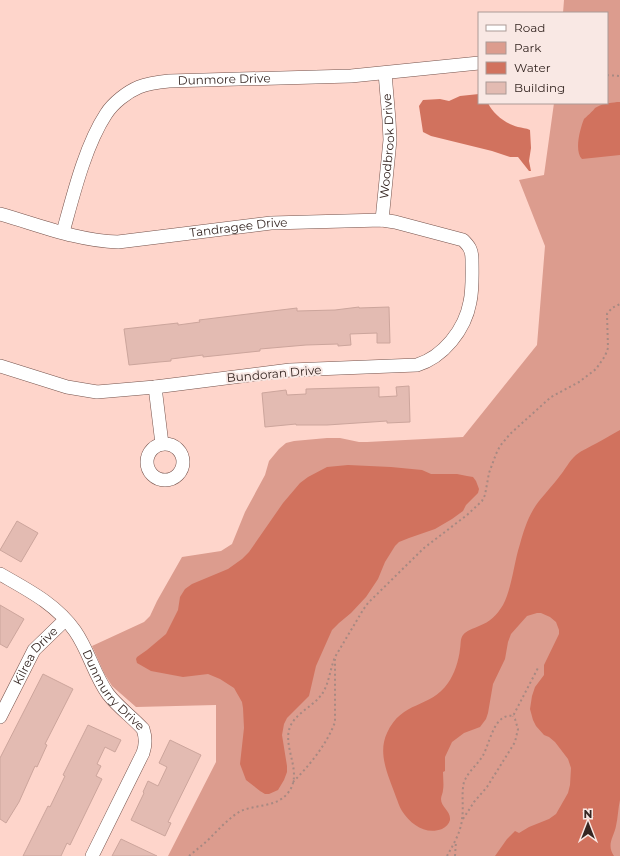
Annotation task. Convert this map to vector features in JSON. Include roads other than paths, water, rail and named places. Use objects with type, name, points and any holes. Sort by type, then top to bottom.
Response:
[{"type":"street","name":"Dunmore Drive","points":[[63,232],[77,184],[91,143],[99,126],[116,102],[138,87],[169,81],[351,76],[478,63]]},
{"type":"street","name":"Woodbrook Drive","points":[[382,220],[390,132],[385,73]]},
{"type":"street","name":"Tandragee Drive","points":[[0,214],[100,241],[118,242],[270,223],[382,220],[463,240],[469,245],[472,253]]},
{"type":"street","name":"Bundoran Drive","points":[[0,366],[67,387],[84,390],[108,391],[155,387],[290,370],[405,367],[425,363],[442,351],[454,337],[464,321],[470,301],[472,253]]},
{"type":"street","points":[[155,387],[162,444]]},
{"type":"street","name":"Dunmurry Drive","points":[[0,574],[51,605],[65,620],[75,632],[109,695],[143,729],[146,745],[143,753],[92,856]]},
{"type":"street","name":"Kilrea Drive","points":[[0,717],[34,650],[65,620]]},
{"type":"water","points":[[478,94],[478,104],[488,104],[493,111],[505,121],[513,126],[530,130],[531,148],[529,161],[531,171],[529,171],[518,157],[510,157],[431,136],[423,132],[419,106],[423,100],[440,99],[449,101],[460,96]]},
{"type":"water","points":[[620,102],[620,155],[582,159],[578,151],[578,145],[584,119],[595,108],[608,104]]},
{"type":"water","points":[[620,430],[620,800],[616,826],[611,841],[611,848],[614,856],[495,856],[507,839],[515,831],[519,833],[529,827],[549,819],[556,814],[568,793],[570,785],[571,768],[568,759],[555,742],[544,735],[536,726],[530,709],[535,687],[544,675],[544,665],[559,634],[556,622],[550,617],[541,613],[527,616],[511,634],[505,659],[493,684],[486,719],[480,727],[464,733],[452,742],[445,757],[445,771],[443,772],[441,802],[449,814],[449,823],[442,829],[436,831],[419,828],[410,821],[402,811],[387,773],[383,749],[387,733],[393,722],[400,715],[441,691],[448,683],[454,672],[459,658],[463,635],[490,620],[501,609],[509,591],[525,527],[539,501],[576,455]]},
{"type":"water","points":[[348,465],[422,470],[431,474],[457,474],[473,477],[479,489],[478,493],[466,505],[463,511],[452,519],[435,529],[399,542],[385,562],[378,579],[366,597],[332,630],[316,666],[309,696],[287,718],[284,724],[282,735],[287,772],[284,780],[278,790],[265,794],[246,780],[240,764],[244,728],[243,708],[242,702],[234,688],[220,679],[208,674],[183,677],[151,671],[137,663],[136,659],[166,634],[178,610],[180,597],[185,589],[192,584],[228,569],[242,559],[249,552],[283,503],[300,483],[327,467]]}]
